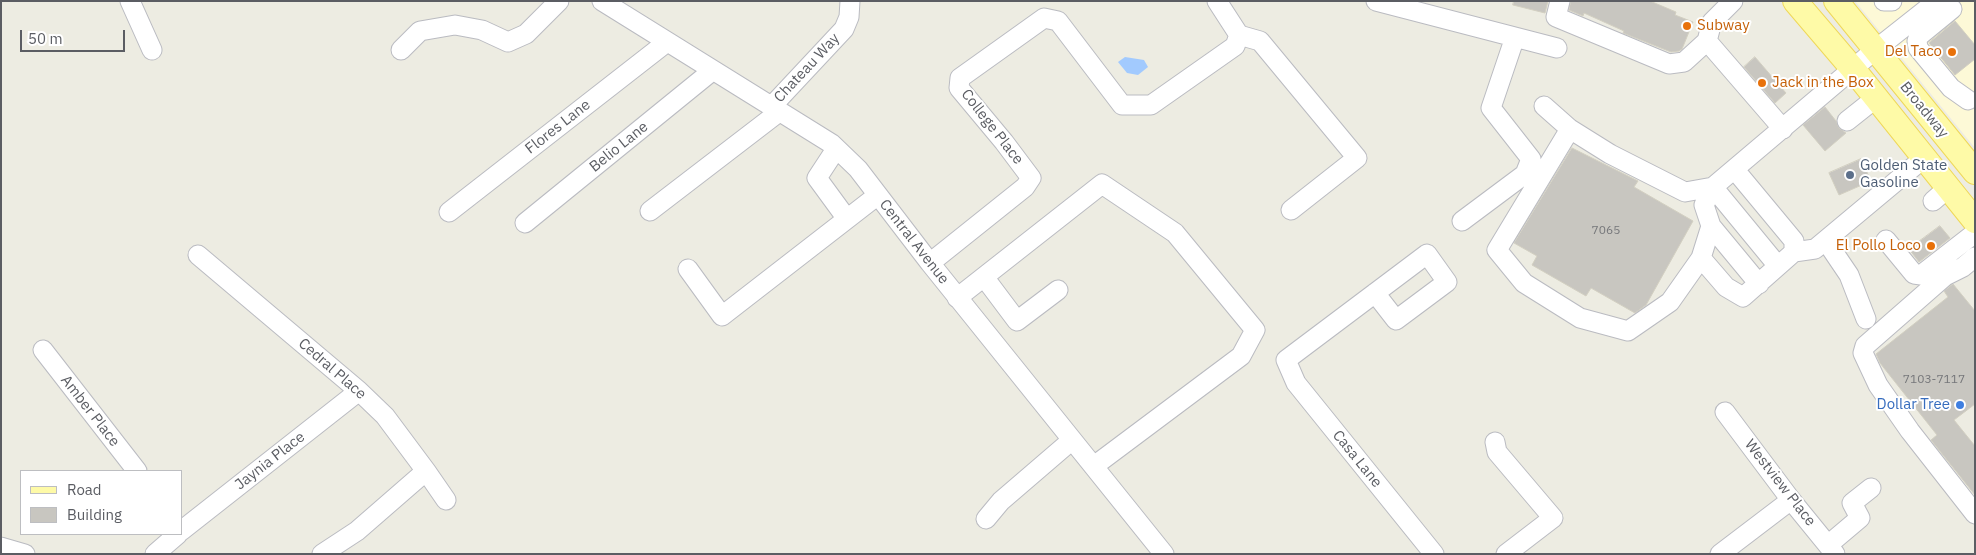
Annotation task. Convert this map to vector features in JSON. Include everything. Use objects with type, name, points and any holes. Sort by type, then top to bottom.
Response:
[{"type":"main road","name":"Broadway","points":[[1795,1],[1853,69],[1924,158],[1940,194],[1975,221]]},
{"type":"main road","name":"Broadway","points":[[1836,1],[1975,172]]},
{"type":"street","points":[[130,1],[152,50]]},
{"type":"street","points":[[401,50],[420,31],[455,25],[482,30],[508,42],[526,34],[559,1]]},
{"type":"street","name":"Central Avenue","points":[[602,1],[836,149],[858,169],[957,298],[1164,554]]},
{"type":"street","name":"Chateau Way","points":[[650,212],[775,109],[844,29],[849,17],[850,1]]},
{"type":"street","points":[[1217,1],[1239,35],[1260,41],[1358,158],[1291,210]]},
{"type":"street","points":[[1376,1],[1557,48]]},
{"type":"street","points":[[1560,1],[1556,17],[1669,64],[1684,62],[1707,41],[1712,22],[1733,1]]},
{"type":"street","points":[[1884,1],[1892,1]]},
{"type":"street","points":[[1759,284],[1711,226],[1704,205],[1714,187],[1875,50],[1944,5]]},
{"type":"street","points":[[1944,5],[1919,36],[1917,41],[1918,48],[1951,88],[1968,100]]},
{"type":"street","name":"College Place","points":[[930,263],[1025,187],[1031,178],[959,88],[960,78],[1044,18],[1058,21],[1122,105],[1151,105],[1235,46],[1239,35]]},
{"type":"street","points":[[1462,221],[1525,174],[1531,159],[1491,108],[1515,37]]},
{"type":"street","points":[[1707,41],[1783,129]]},
{"type":"street","name":"Flores Lane","points":[[449,212],[667,42]]},
{"type":"street","name":"Belio Lane","points":[[525,222],[712,71]]},
{"type":"street","points":[[1847,120],[1876,98]]},
{"type":"street","points":[[1544,106],[1570,130],[1610,154],[1685,192],[1714,187]]},
{"type":"street","points":[[1570,130],[1498,250],[1524,284],[1580,318],[1628,331],[1670,302],[1701,258],[1711,226]]},
{"type":"street","points":[[836,149],[817,178],[847,219]]},
{"type":"street","points":[[1701,258],[1726,287],[1743,297],[1794,252],[1815,249],[1826,241],[1924,158]]},
{"type":"street","points":[[1735,170],[1794,241],[1794,252]]},
{"type":"street","points":[[957,298],[1102,184],[1175,233],[1255,330],[1242,356],[1094,466]]},
{"type":"street","points":[[1714,187],[1778,266]]},
{"type":"street","points":[[688,269],[722,316],[878,196]]},
{"type":"street","points":[[1886,240],[1914,274],[1921,275],[1975,233]]},
{"type":"street","points":[[1826,241],[1849,275],[1866,319]]},
{"type":"street","name":"Cedral Place","points":[[198,255],[386,416],[446,500]]},
{"type":"street","points":[[1975,257],[1963,267],[1945,276],[1925,293],[1864,346],[1863,353],[1883,393],[1910,431],[1975,514]]},
{"type":"street","points":[[984,277],[1016,321],[1058,290]]},
{"type":"street","name":"Casa Lane","points":[[1375,293],[1286,360],[1296,383],[1434,554]]},
{"type":"street","name":"Amber Place","points":[[43,350],[136,470]]},
{"type":"street","name":"Jaynia Place","points":[[182,530],[359,391]]},
{"type":"street","name":"Westview Place","points":[[1725,412],[1791,500],[1832,550]]},
{"type":"street","points":[[986,519],[1002,501],[1072,440]]},
{"type":"street","points":[[1495,442],[1497,452],[1553,518],[1506,554]]},
{"type":"street","points":[[322,554],[357,532],[426,470]]},
{"type":"street","points":[[1832,550],[1860,518],[1852,503],[1871,488]]},
{"type":"street","points":[[1720,554],[1791,500]]},
{"type":"street","name":"Jaynia Place","points":[[155,554],[176,535]]},
{"type":"street","points":[[1,547],[25,554]]},
{"type":"shaded area","points":[[1855,1],[1975,1],[1975,148]]},
{"type":"water","points":[[1125,57],[1144,60],[1148,67],[1138,75],[1127,73],[1118,62]]},
{"type":"building","points":[[1514,1],[1548,1],[1545,13],[1513,5]]},
{"type":"building","points":[[1571,1],[1650,1],[1676,12],[1675,15],[1693,22],[1682,49],[1671,52],[1623,33],[1624,31],[1584,13],[1583,16],[1569,10]]},
{"type":"building","name":"Del Taco","points":[[1955,21],[1975,45],[1975,59],[1955,75],[1929,43]]},
{"type":"building","name":"Jack in the Box","points":[[1755,57],[1786,93],[1775,103],[1744,67]]},
{"type":"building","points":[[1825,107],[1839,128],[1846,133],[1825,151],[1803,125]]},
{"type":"building","points":[[1572,148],[1638,181],[1634,187],[1693,221],[1646,305],[1635,313],[1591,288],[1586,296],[1532,265],[1537,256],[1514,243]]},
{"type":"building","points":[[1861,159],[1871,181],[1839,195],[1829,173]]},
{"type":"building","name":"El Pollo Loco","points":[[1940,226],[1950,238],[1919,262],[1909,249]]},
{"type":"building","points":[[1953,284],[1975,311],[1975,404],[1954,420],[1975,446],[1975,495],[1931,440],[1937,435],[1880,363],[1876,354],[1948,297],[1944,291]]},
{"type":"place","name":"Subway","points":[[1687,26]]},
{"type":"place","name":"Del Taco","points":[[1952,52]]},
{"type":"place","name":"Jack in the Box","points":[[1762,83]]},
{"type":"place","name":"Golden State Gasoline","points":[[1850,175]]},
{"type":"place","name":"El Pollo Loco","points":[[1931,246]]},
{"type":"place","name":"Dollar Tree","points":[[1960,405]]}]
